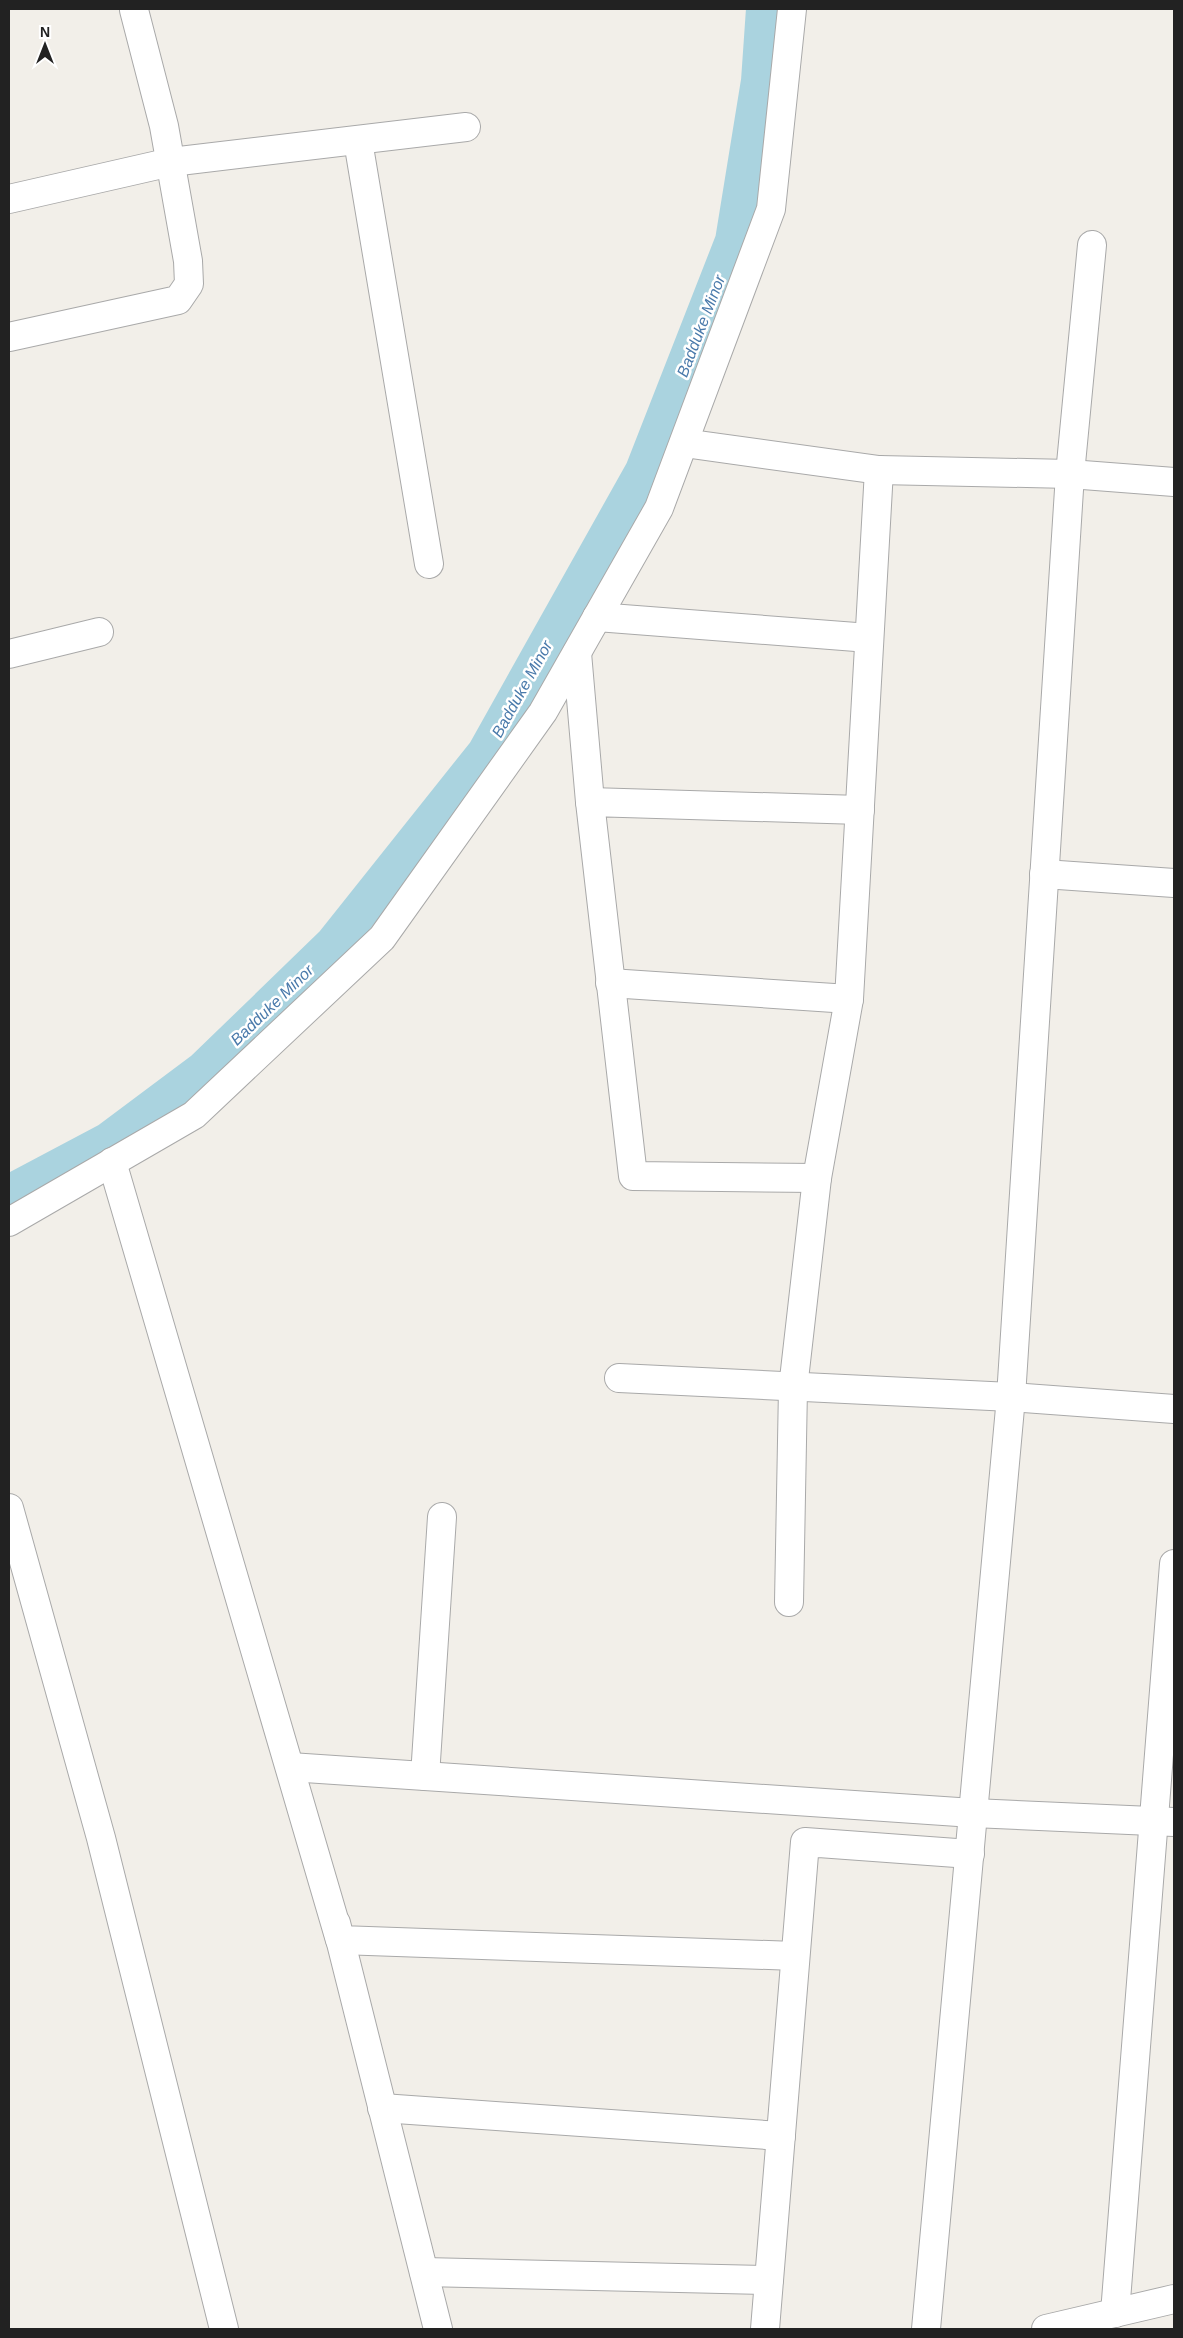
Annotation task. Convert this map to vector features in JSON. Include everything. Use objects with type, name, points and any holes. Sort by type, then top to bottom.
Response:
[{"type":"street","points":[[9,1222],[194,1115],[382,938],[543,712],[660,508],[771,209],[792,9]]},
{"type":"street","points":[[9,337],[178,300],[189,284],[188,260],[164,126],[134,10]]},
{"type":"street","points":[[9,199],[171,162],[466,127]]},
{"type":"street","points":[[358,141],[429,564]]},
{"type":"street","points":[[926,2329],[1012,1397],[1070,474],[1092,246]]},
{"type":"street","points":[[684,443],[879,470],[1070,474],[1174,482]]},
{"type":"street","points":[[789,1602],[793,1388],[817,1178],[849,998],[879,470]]},
{"type":"street","points":[[597,617],[869,638]]},
{"type":"street","points":[[9,654],[99,632]]},
{"type":"street","points":[[577,653],[590,802],[633,1176],[817,1178]]},
{"type":"street","points":[[590,802],[860,810]]},
{"type":"street","points":[[1044,874],[1174,884]]},
{"type":"street","points":[[610,984],[849,998]]},
{"type":"street","points":[[112,1162],[336,1923],[438,2329]]},
{"type":"street","points":[[619,1378],[793,1388],[1012,1397],[1174,1409]]},
{"type":"street","points":[[9,1508],[101,1838],[224,2329]]},
{"type":"street","points":[[425,1776],[442,1517]]},
{"type":"street","points":[[1115,2313],[1165,1822],[1174,1564]]},
{"type":"street","points":[[290,1767],[973,1813],[1165,1822]]},
{"type":"street","points":[[765,2329],[805,1842],[970,1854]]},
{"type":"street","points":[[336,1923],[340,1940],[795,1956]]},
{"type":"street","points":[[382,2108],[781,2136]]},
{"type":"street","points":[[424,2272],[769,2280]]},
{"type":"street","points":[[1046,2329],[1174,2299]]},
{"type":"waterway","name":"Badduke Minor","points":[[9,1194],[109,1141],[204,1070],[333,945],[486,753],[644,471],[734,241],[760,81],[765,9]]}]
